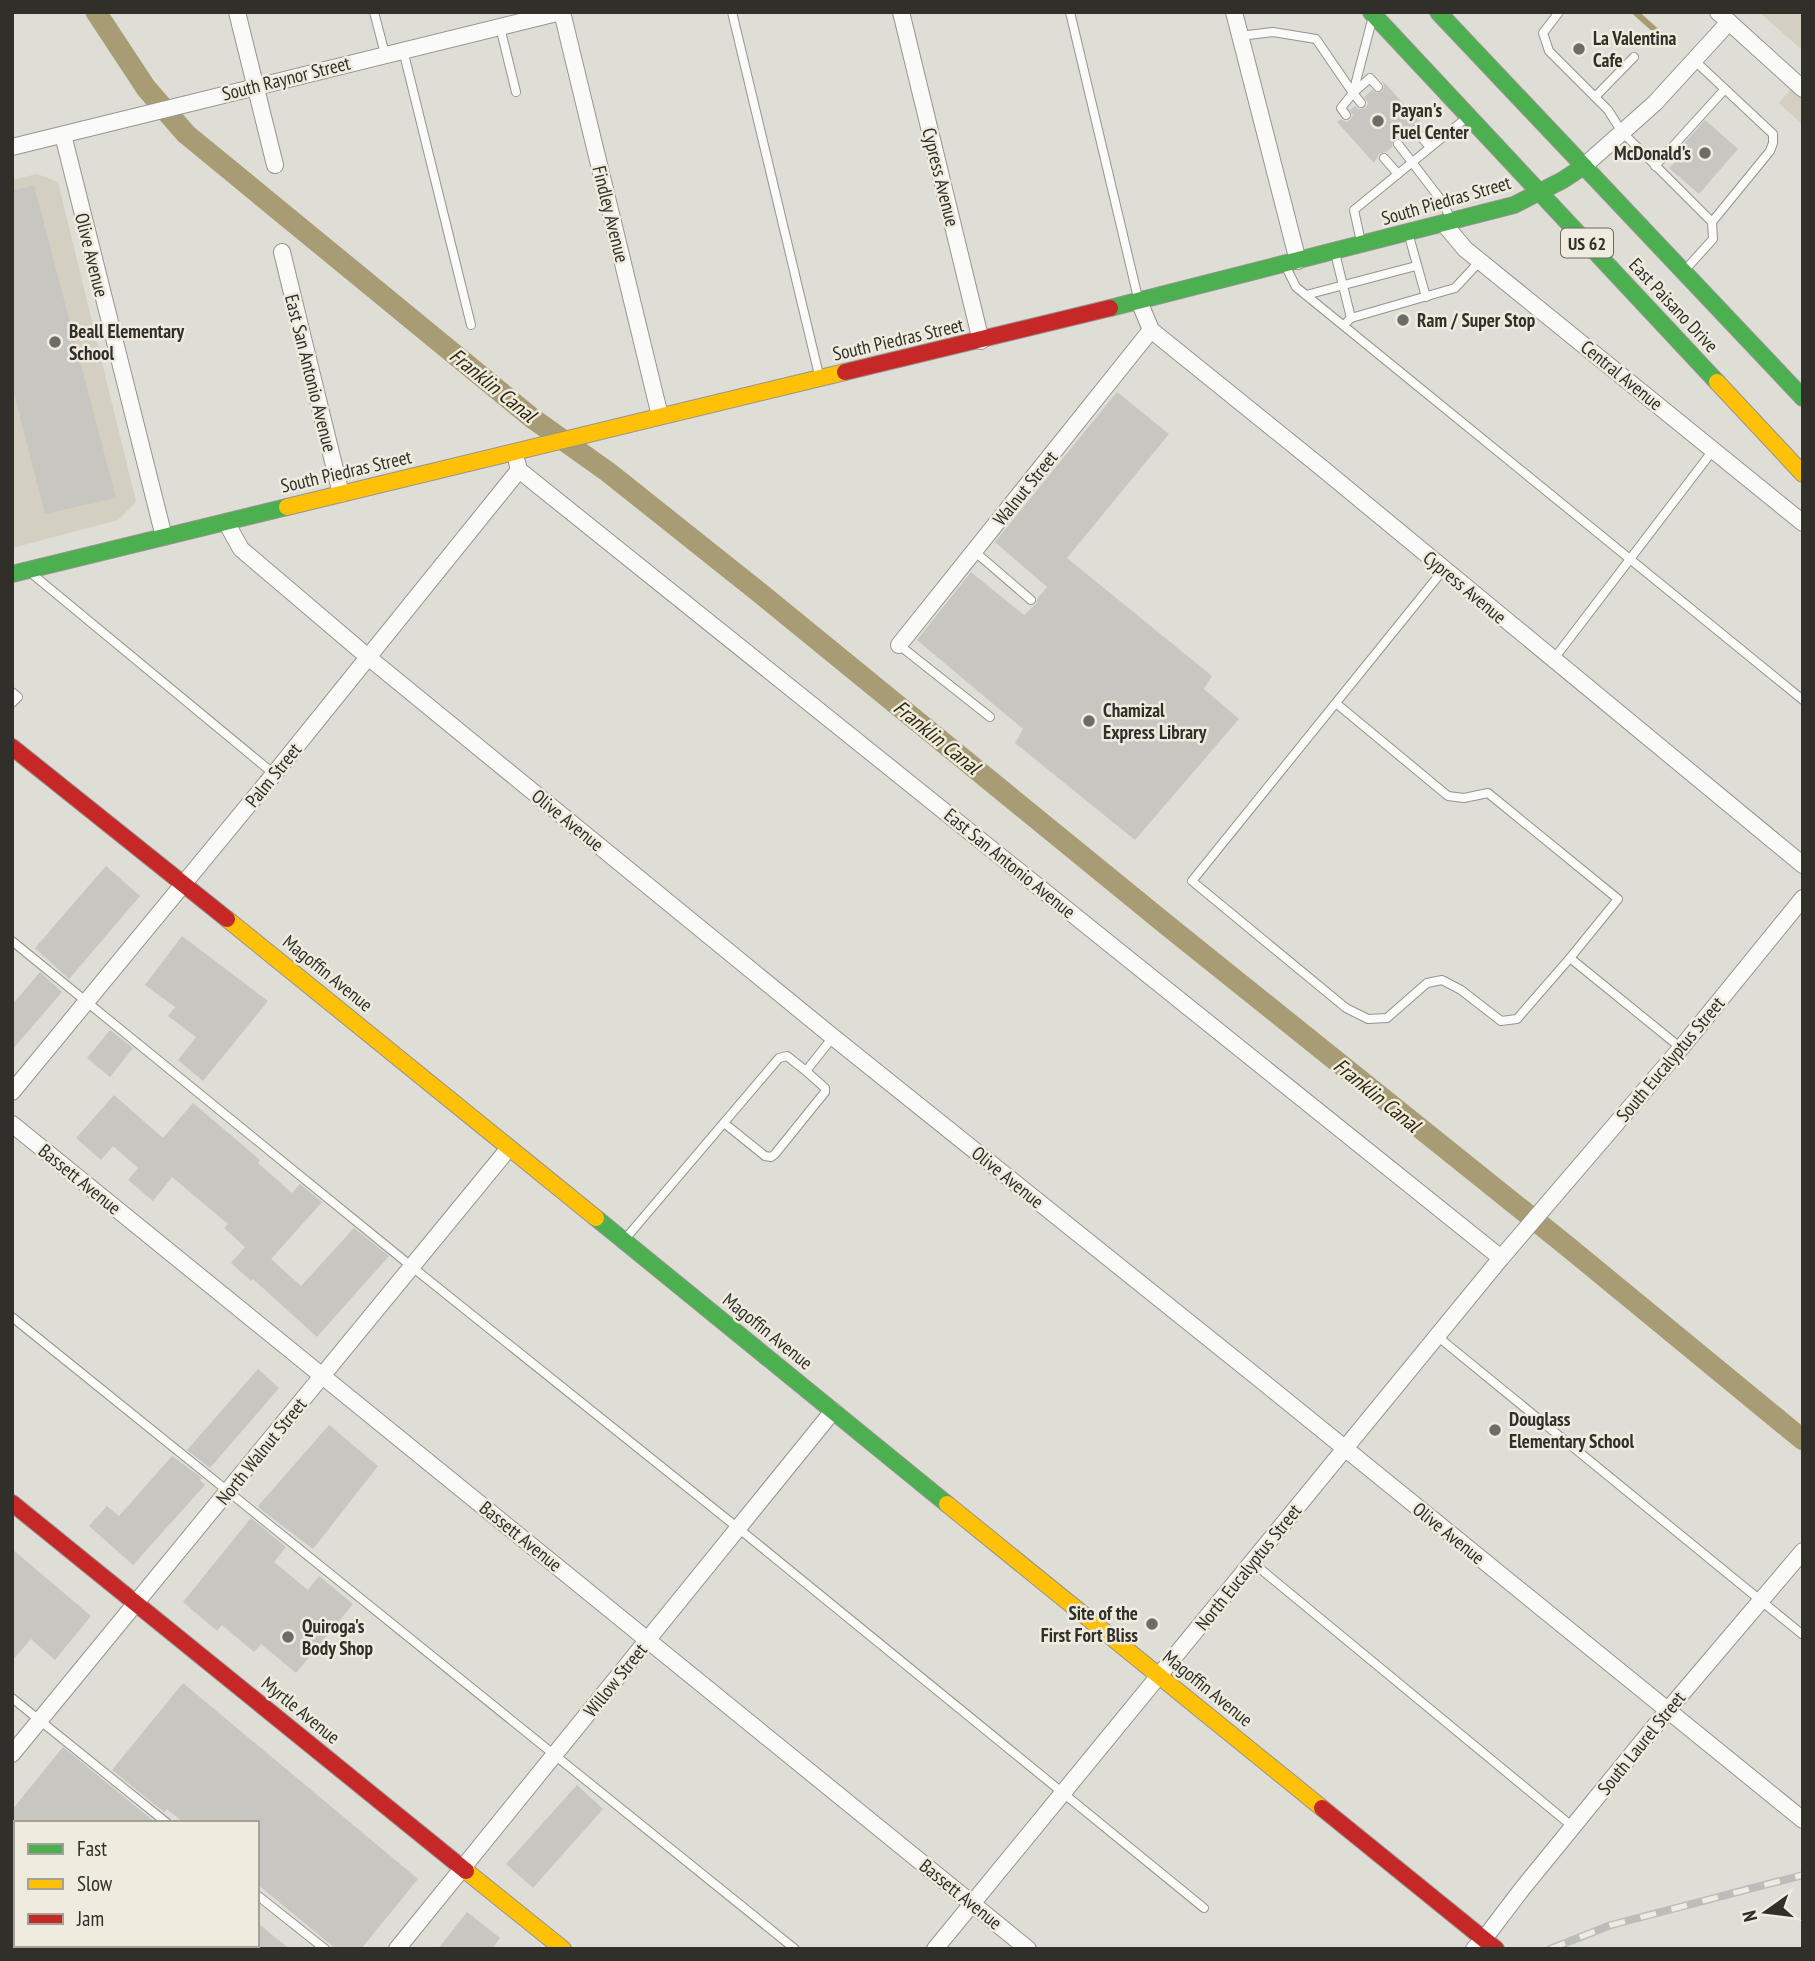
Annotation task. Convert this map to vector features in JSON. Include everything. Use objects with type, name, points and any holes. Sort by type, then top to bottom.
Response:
[{"type":"main road","name":"East Paisano Drive","points":[[1438,12],[1803,398]]},
{"type":"main road","name":"East Paisano Drive","points":[[1372,14],[1803,474]]},
{"type":"main road","name":"South Piedras Street","points":[[20,572],[660,416],[981,341],[1448,223],[1514,205],[1540,194],[1584,166]]},
{"type":"main road","name":"Magoffin Avenue","points":[[12,747],[1160,1676],[1485,1946]]},
{"type":"main road","name":"Myrtle Avenue","points":[[12,1503],[563,1949]]},
{"type":"street","points":[[237,12],[275,165]]},
{"type":"street","name":"South Raynor Street","points":[[12,147],[500,27],[529,16],[561,12]]},
{"type":"street","name":"Findley Avenue","points":[[561,12],[660,416]]},
{"type":"street","name":"Cypress Avenue","points":[[901,12],[981,341]]},
{"type":"street","points":[[1234,12],[1291,263]]},
{"type":"street","points":[[1724,17],[1803,89]]},
{"type":"street","name":"South Piedras Street","points":[[1584,166],[1655,103],[1695,61],[1724,17]]},
{"type":"street","name":"Olive Avenue","points":[[62,135],[164,537]]},
{"type":"street","name":"Central Avenue","points":[[1448,223],[1463,248],[1803,523]]},
{"type":"street","name":"East San Antonio Avenue","points":[[282,252],[341,494]]},
{"type":"street","name":"Cypress Avenue","points":[[1139,301],[1151,330],[1803,865]]},
{"type":"street","name":"Walnut Street","points":[[899,645],[1151,330]]},
{"type":"street","points":[[515,453],[519,470]]},
{"type":"street","name":"East San Antonio Avenue","points":[[519,470],[1501,1258]]},
{"type":"street","name":"Palm Street","points":[[12,1093],[519,470]]},
{"type":"street","name":"Olive Avenue","points":[[226,522],[241,549],[368,657],[833,1037],[1803,1820]]},
{"type":"street","name":"South Eucalyptus Street","points":[[1535,1218],[1681,1048],[1803,898]]},
{"type":"street","name":"Bassett Avenue","points":[[12,1124],[1028,1949]]},
{"type":"street","name":"North Walnut Street","points":[[12,1754],[509,1148]]},
{"type":"street","name":"North Eucalyptus Street","points":[[935,1949],[1535,1218]]},
{"type":"street","name":"Willow Street","points":[[397,1949],[833,1411]]},
{"type":"street","name":"South Laurel Street","points":[[1485,1946],[1573,1827],[1803,1551]]},
{"type":"lane","points":[[374,12],[385,54]]},
{"type":"lane","points":[[732,12],[819,378]]},
{"type":"lane","points":[[1070,12],[1139,301]]},
{"type":"lane","points":[[1559,12],[1543,33],[1549,51],[1608,110],[1622,132],[1712,222],[1713,239],[1683,272]]},
{"type":"lane","points":[[1353,93],[1372,14]]},
{"type":"lane","points":[[500,27],[516,92]]},
{"type":"lane","points":[[1240,36],[1273,32],[1316,39],[1361,103]]},
{"type":"lane","points":[[402,50],[471,326]]},
{"type":"lane","points":[[1595,97],[1634,57]]},
{"type":"lane","points":[[1695,61],[1773,134],[1770,151],[1712,222]]},
{"type":"lane","points":[[1346,115],[1341,108],[1370,78],[1378,87]]},
{"type":"lane","points":[[1655,166],[1725,89]]},
{"type":"lane","points":[[1362,245],[1354,210],[1469,117]]},
{"type":"lane","points":[[1415,130],[1430,147]]},
{"type":"lane","points":[[1398,144],[1441,201],[1448,223]]},
{"type":"lane","points":[[1384,158],[1398,174]]},
{"type":"lane","points":[[1409,233],[1426,297]]},
{"type":"lane","points":[[1335,252],[1351,318]]},
{"type":"lane","points":[[1344,325],[1351,318],[1376,308],[1455,288],[1480,261]]},
{"type":"lane","points":[[1291,263],[1296,287],[1803,700]]},
{"type":"lane","points":[[1306,295],[1343,285],[1371,283],[1416,267]]},
{"type":"lane","points":[[1553,660],[1714,449]]},
{"type":"lane","points":[[974,551],[1031,600]]},
{"type":"lane","points":[[1337,704],[1448,796],[1464,798],[1488,793],[1618,899],[1517,1019],[1501,1021],[1461,990],[1442,980],[1427,983],[1388,1018],[1368,1019],[1346,1008],[1192,881],[1444,569]]},
{"type":"lane","points":[[20,572],[274,774]]},
{"type":"lane","points":[[899,645],[990,718]]},
{"type":"lane","points":[[12,692],[18,696],[12,703]]},
{"type":"lane","points":[[12,941],[88,1000],[411,1266],[738,1528],[1203,1908]]},
{"type":"lane","points":[[1570,958],[1681,1048]]},
{"type":"lane","points":[[806,1071],[833,1037]]},
{"type":"lane","points":[[623,1241],[779,1058],[787,1056],[825,1088],[825,1092],[771,1157],[765,1156],[724,1123]]},
{"type":"lane","points":[[12,1317],[795,1949]]},
{"type":"lane","points":[[1437,1336],[1803,1635]]},
{"type":"lane","points":[[1252,1562],[1573,1827]]},
{"type":"lane","points":[[12,1698],[165,1821]]},
{"type":"lane","points":[[259,1897],[325,1949]]},
{"type":"shaded area","points":[[1759,12],[1803,12],[1803,51]]},
{"type":"shaded area","points":[[1803,75],[1803,125],[1779,103]]},
{"type":"shaded area","name":"Beall Elementary School","points":[[37,174],[58,182],[136,502],[118,520],[12,548],[12,180]]},
{"type":"building","name":"Payan's Fuel Center","points":[[1382,80],[1419,121],[1410,126],[1401,138],[1394,139],[1392,147],[1379,154],[1374,163],[1337,122],[1341,119],[1346,122],[1350,120],[1353,115],[1350,110],[1355,106],[1359,109],[1366,108],[1368,103],[1364,97],[1372,90],[1377,93],[1383,91]]},
{"type":"building","name":"McDonald's","points":[[1705,120],[1738,149],[1699,194],[1669,168],[1676,161],[1672,157]]},
{"type":"building","name":"Beall Elementary School","points":[[34,185],[116,498],[45,514],[12,386],[12,191]]},
{"type":"building","points":[[1117,392],[1169,434],[1067,558],[1212,676],[1204,689],[1239,719],[1135,840],[1015,743],[1023,729],[917,640],[971,572],[1024,615],[1036,604],[1047,587],[995,542]]},
{"type":"building","points":[[106,866],[140,896],[69,979],[35,948]]},
{"type":"building","points":[[182,936],[268,1001],[203,1081],[178,1060],[196,1037],[168,1016],[175,1007],[145,985]]},
{"type":"building","points":[[40,972],[62,992],[12,1050],[12,1005]]},
{"type":"building","points":[[110,1030],[133,1048],[110,1077],[87,1058]]},
{"type":"building","points":[[114,1095],[163,1138],[193,1103],[260,1160],[258,1163],[292,1193],[300,1184],[322,1202],[271,1259],[301,1286],[354,1228],[389,1256],[317,1337],[253,1279],[251,1281],[231,1263],[245,1247],[224,1228],[228,1224],[172,1177],[153,1201],[128,1180],[138,1168],[113,1146],[101,1160],[76,1138]]},
{"type":"building","points":[[258,1369],[279,1388],[210,1468],[187,1450]]},
{"type":"building","points":[[329,1425],[378,1466],[313,1549],[259,1508],[259,1505]]},
{"type":"building","points":[[172,1456],[202,1478],[200,1480],[205,1485],[133,1565],[89,1526],[107,1506],[119,1516]]},
{"type":"building","points":[[251,1518],[286,1547],[274,1562],[308,1590],[319,1576],[353,1604],[296,1673],[261,1644],[254,1652],[222,1625],[217,1631],[183,1602]]},
{"type":"building","points":[[12,1549],[91,1616],[55,1660],[31,1639],[12,1661]]},
{"type":"building","points":[[183,1683],[418,1879],[361,1949],[336,1949],[259,1886],[259,1821],[182,1821],[167,1809],[164,1812],[112,1770]]},
{"type":"building","points":[[63,1747],[154,1821],[12,1823],[12,1810]]},
{"type":"building","points":[[577,1785],[603,1809],[533,1888],[506,1864]]},
{"type":"building","points":[[467,1912],[500,1938],[492,1949],[438,1949]]},
{"type":"building","points":[[259,1924],[290,1949],[257,1949]]},
{"type":"waterway","name":"Franklin Canal","points":[[96,12],[146,88],[186,134],[532,418],[608,472],[760,593],[1803,1440]]},
{"type":"waterway","points":[[1635,12],[1665,39]]},
{"type":"railway","points":[[1550,1949],[1611,1925],[1803,1875]]},
{"type":"traffic: fast","points":[[1371,12],[1717,382]]},
{"type":"traffic: fast","points":[[1438,12],[1803,398]]},
{"type":"traffic: fast","points":[[1110,308],[1514,205],[1584,166]]},
{"type":"traffic: fast","points":[[12,574],[287,507]]},
{"type":"traffic: fast","points":[[596,1218],[947,1504]]},
{"type":"traffic: slow","points":[[287,507],[845,372]]},
{"type":"traffic: slow","points":[[1717,382],[1803,474]]},
{"type":"traffic: slow","points":[[227,919],[596,1218]]},
{"type":"traffic: slow","points":[[947,1504],[1322,1808]]},
{"type":"traffic: slow","points":[[466,1871],[563,1949]]},
{"type":"traffic: jam","points":[[845,372],[1110,308]]},
{"type":"traffic: jam","points":[[12,747],[227,919]]},
{"type":"traffic: jam","points":[[12,1503],[466,1871]]},
{"type":"traffic: jam","points":[[1322,1808],[1496,1949]]},
{"type":"place","name":"La Valentina Cafe","points":[[1579,49]]},
{"type":"place","name":"Payan's Fuel Center","points":[[1378,121]]},
{"type":"place","name":"McDonald's","points":[[1705,153]]},
{"type":"place","name":"Ram / Super Stop","points":[[1403,320]]},
{"type":"place","name":"Beall Elementary School","points":[[55,342]]},
{"type":"place","name":"Chamizal Express Library","points":[[1089,721]]},
{"type":"place","name":"Douglass Elementary School","points":[[1495,1430]]},
{"type":"place","name":"Site of the First Fort Bliss","points":[[1152,1624]]},
{"type":"place","name":"Quiroga's Body Shop","points":[[288,1637]]}]
